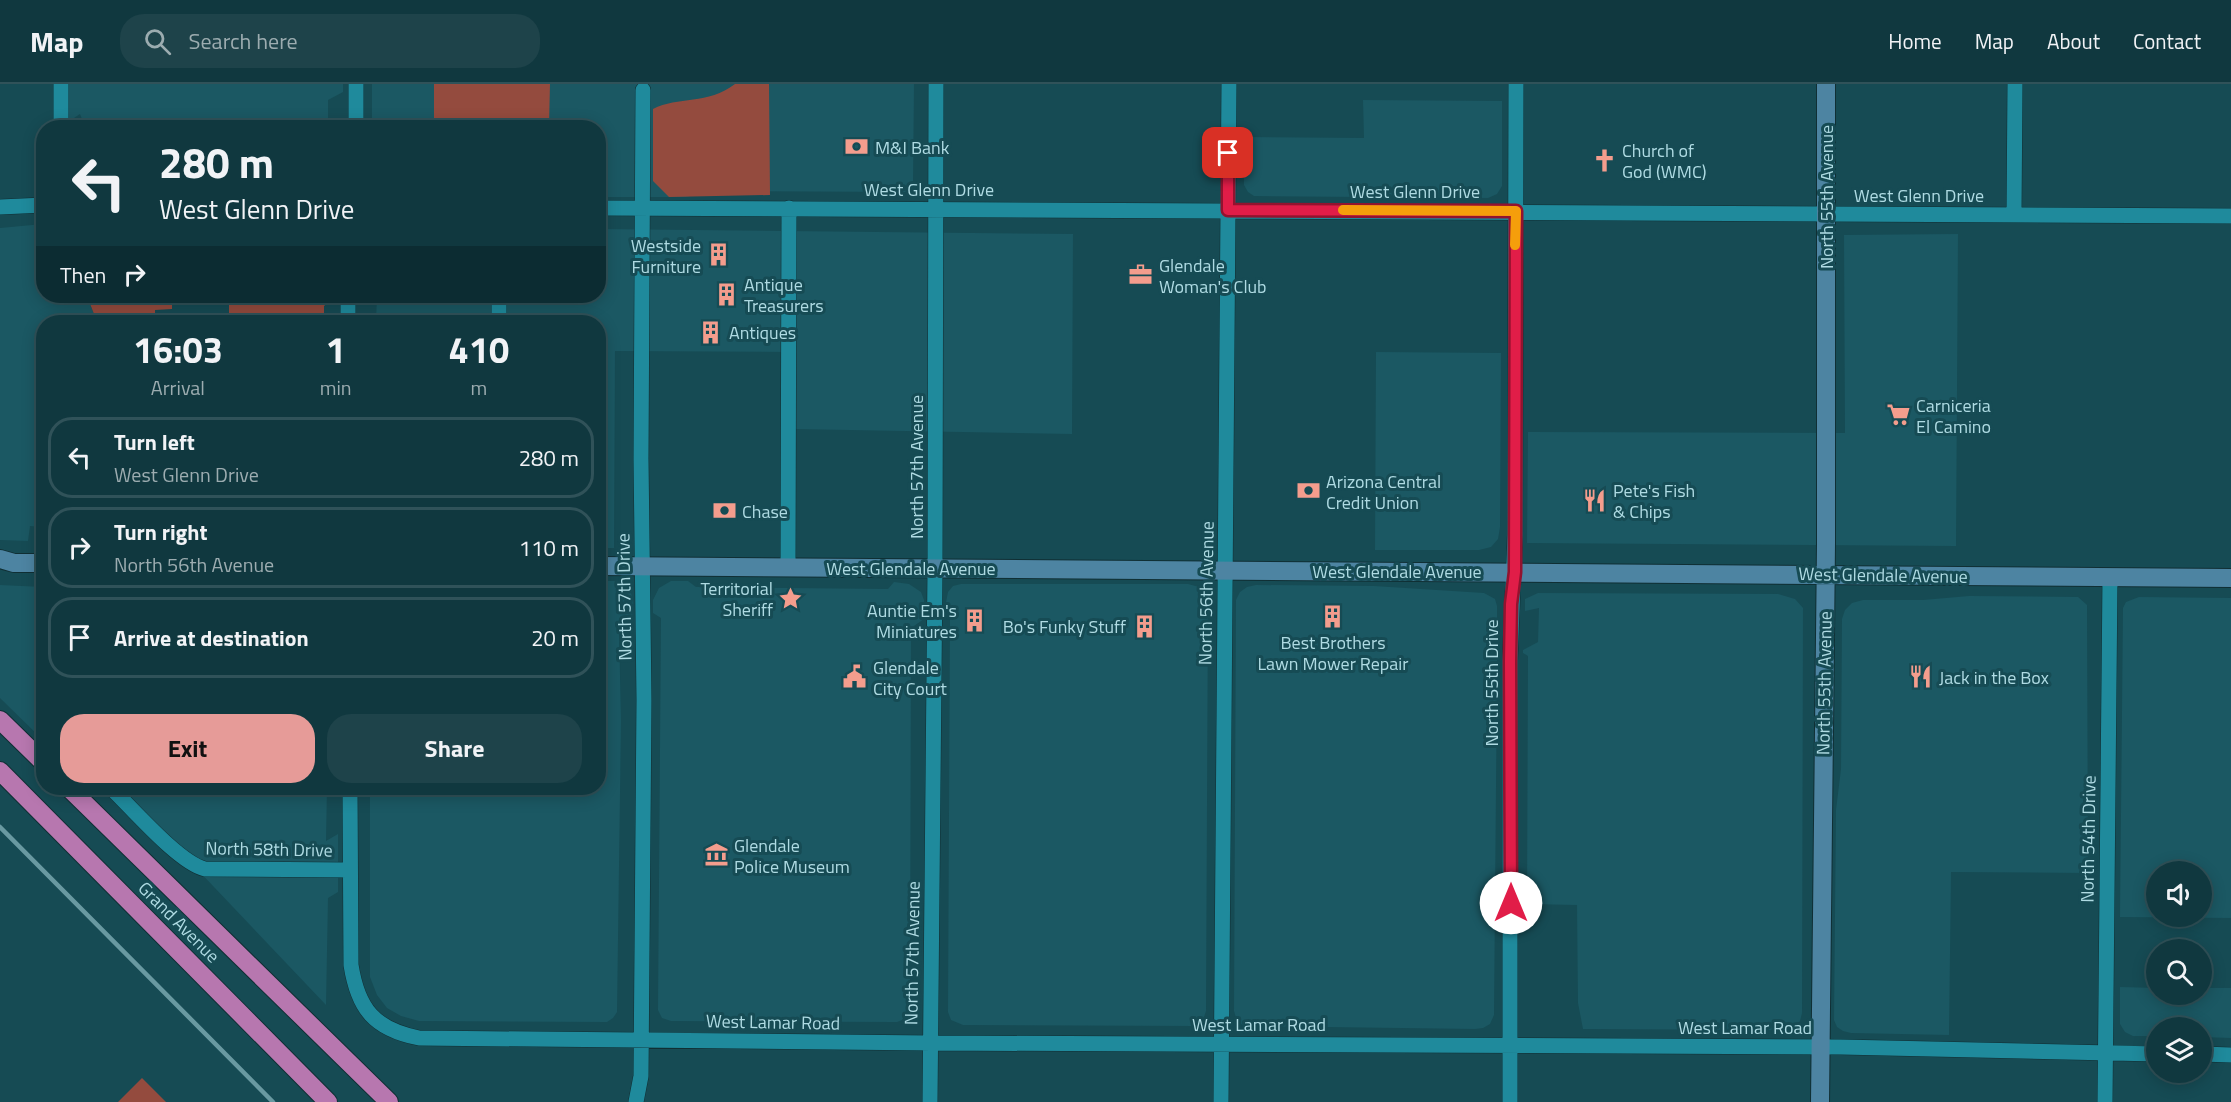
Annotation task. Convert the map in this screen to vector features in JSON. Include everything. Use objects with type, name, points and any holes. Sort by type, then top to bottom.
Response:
[{"type":"highway","points":[[0,720],[36,755]]},
{"type":"highway","name":"Grand Avenue","points":[[0,771],[328,1102]]},
{"type":"highway","name":"Grand Avenue","points":[[76,795],[388,1102]]},
{"type":"main road","name":"North 55th Avenue","points":[[1820,1102],[1826,574],[1826,84]]},
{"type":"main road","points":[[5,563],[36,563]]},
{"type":"main road","name":"West Glendale Avenue","points":[[606,566],[2231,578]]},
{"type":"street","points":[[61,84],[61,120]]},
{"type":"street","points":[[356,84],[356,120]]},
{"type":"street","name":"North 57th Avenue","points":[[930,1102],[935,569],[936,84]]},
{"type":"street","name":"North 56th Avenue","points":[[1221,1102],[1229,84]]},
{"type":"street","name":"North 55th Drive","points":[[1510,1102],[1510,661],[1511,604],[1515,572],[1516,84]]},
{"type":"street","points":[[2014,215],[2015,84]]},
{"type":"street","name":"North 57th Drive","points":[[636,1102],[641,1076],[642,1040],[643,90]]},
{"type":"street","points":[[0,207],[36,205]]},
{"type":"street","name":"West Glenn Drive","points":[[606,208],[2231,216]]},
{"type":"street","points":[[788,568],[789,208]]},
{"type":"street","name":"North 54th Drive","points":[[2104,1102],[2110,577]]},
{"type":"street","name":"North 58th Drive","points":[[118,795],[180,856],[196,867],[205,869],[350,870]]},
{"type":"street","points":[[350,795],[350,870]]},
{"type":"street","name":"West Lamar Road","points":[[350,870],[351,965],[356,990],[367,1012],[388,1028],[402,1035],[419,1038],[1820,1047],[2146,1054]]},
{"type":"street","points":[[2212,1054],[2231,1055]]},
{"type":"shaded area","points":[[69,84],[343,84],[343,92],[328,100],[328,120],[82,120],[80,114],[68,120]]},
{"type":"shaded area","points":[[372,84],[914,84],[913,185],[909,192],[711,191],[686,197],[606,197],[606,120],[372,120]]},
{"type":"shaded area","points":[[434,84],[550,84],[549,120],[434,120]]},
{"type":"shaded area","points":[[735,84],[769,84],[770,195],[669,197],[653,181],[653,109],[714,95]]},
{"type":"shaded area","points":[[1363,100],[1502,101],[1502,186],[1497,194],[1488,198],[1254,196],[1248,192],[1244,185],[1244,137],[1364,138]]},
{"type":"shaded area","points":[[36,225],[36,303],[90,303],[94,315],[36,315],[36,526],[30,526],[28,541],[0,540],[0,228]]},
{"type":"shaded area","points":[[606,229],[1073,234],[1072,434],[793,429],[792,352],[615,351],[614,548],[606,548],[606,315],[376,315],[377,303],[606,303]]},
{"type":"shaded area","points":[[1958,234],[1956,546],[1527,543],[1528,432],[1845,433],[1844,235]]},
{"type":"shaded area","points":[[90,303],[172,303],[172,309],[155,310],[155,315],[94,314]]},
{"type":"shaded area","points":[[229,303],[328,303],[324,306],[324,315],[229,315]]},
{"type":"shaded area","points":[[1376,352],[1501,353],[1500,527],[1498,539],[1491,547],[1479,550],[1375,550]]},
{"type":"shaded area","points":[[606,581],[623,584],[630,591],[633,599],[632,620],[619,629],[621,721],[617,1012],[607,1022],[419,1021],[401,1016],[387,1008],[377,995],[370,977],[370,795],[606,795]]},
{"type":"shaded area","points":[[671,581],[688,581],[696,587],[888,589],[894,582],[909,584],[921,592],[924,600],[924,619],[911,628],[910,1010],[905,1019],[897,1022],[671,1021],[662,1018],[658,1010],[661,618],[653,613],[653,600],[659,588]]},
{"type":"shaded area","points":[[961,584],[1188,584],[1199,587],[1206,593],[1208,600],[1206,1011],[1202,1023],[1197,1026],[963,1025],[951,1020],[948,1012],[950,614],[944,613],[948,592],[953,586]]},
{"type":"shaded area","points":[[0,585],[36,587],[36,733],[0,698]]},
{"type":"shaded area","points":[[1256,585],[1374,586],[1484,593],[1495,599],[1497,606],[1497,674],[1494,1015],[1490,1024],[1483,1028],[1244,1026],[1237,1021],[1234,1011],[1236,600],[1240,592]]},
{"type":"shaded area","points":[[1538,593],[1778,594],[1795,599],[1803,608],[1802,1013],[1795,1027],[1789,1030],[1583,1029],[1578,1003],[1577,905],[1527,904],[1528,656],[1523,653],[1523,650],[1538,642],[1539,608],[1525,611],[1525,599]]},
{"type":"shaded area","points":[[1969,596],[2078,597],[2087,605],[2088,873],[1951,872],[1949,1035],[1843,1031],[1837,1027],[1834,1020],[1836,810],[1841,769],[1842,619],[1845,610],[1852,603],[1863,600],[1923,600]]},
{"type":"shaded area","points":[[2139,597],[2231,598],[2231,918],[2212,918],[2212,861],[2146,861],[2146,917],[2120,917],[2123,608],[2126,602]]},
{"type":"shaded area","points":[[127,795],[327,795],[326,841],[338,834],[338,892],[328,898],[326,1005]]},
{"type":"shaded area","points":[[2120,987],[2146,988],[2146,1005],[2212,1005],[2212,988],[2231,988],[2231,1038],[2212,1037],[2212,1017],[2146,1017],[2146,1036],[2133,1036],[2125,1032],[2120,1024]]},
{"type":"shaded area","points":[[142,1078],[166,1102],[118,1102]]},
{"type":"railway","points":[[0,827],[273,1102]]},
{"type":"slow traffic","points":[[1343,210],[1516,211],[1515,245]]},
{"type":"place","name":"M&I Bank","points":[[857,147]]},
{"type":"place","name":"Church of God (WMC)","points":[[1604,160]]},
{"type":"place","name":"Westside Furniture","points":[[719,255]]},
{"type":"place","name":"Glendale Woman's Club","points":[[1141,275]]},
{"type":"place","name":"Antique Treasurers","points":[[726,294]]},
{"type":"place","name":"Antiques","points":[[711,332]]},
{"type":"place","name":"Carniceria El Camino","points":[[1898,415]]},
{"type":"place","name":"Arizona Central Credit Union","points":[[1308,491]]},
{"type":"place","name":"Pete's Fish & Chips","points":[[1595,500]]},
{"type":"place","name":"Chase","points":[[724,511]]},
{"type":"place","name":"Territorial Sheriff","points":[[791,598]]},
{"type":"place","name":"Best Brothers Lawn Mower Repair","points":[[1333,616]]},
{"type":"place","name":"Auntie Em's Miniatures","points":[[975,620]]},
{"type":"place","name":"Bo's Funky Stuff","points":[[1144,626]]},
{"type":"place","name":"Glendale City Court","points":[[855,677]]},
{"type":"place","name":"Jack in the Box","points":[[1921,677]]},
{"type":"place","name":"Glendale Police Museum","points":[[716,855]]},
{"type":"route","points":[[1228,153],[1228,210],[1516,211],[1515,572],[1511,604],[1510,661],[1511,903]]}]
